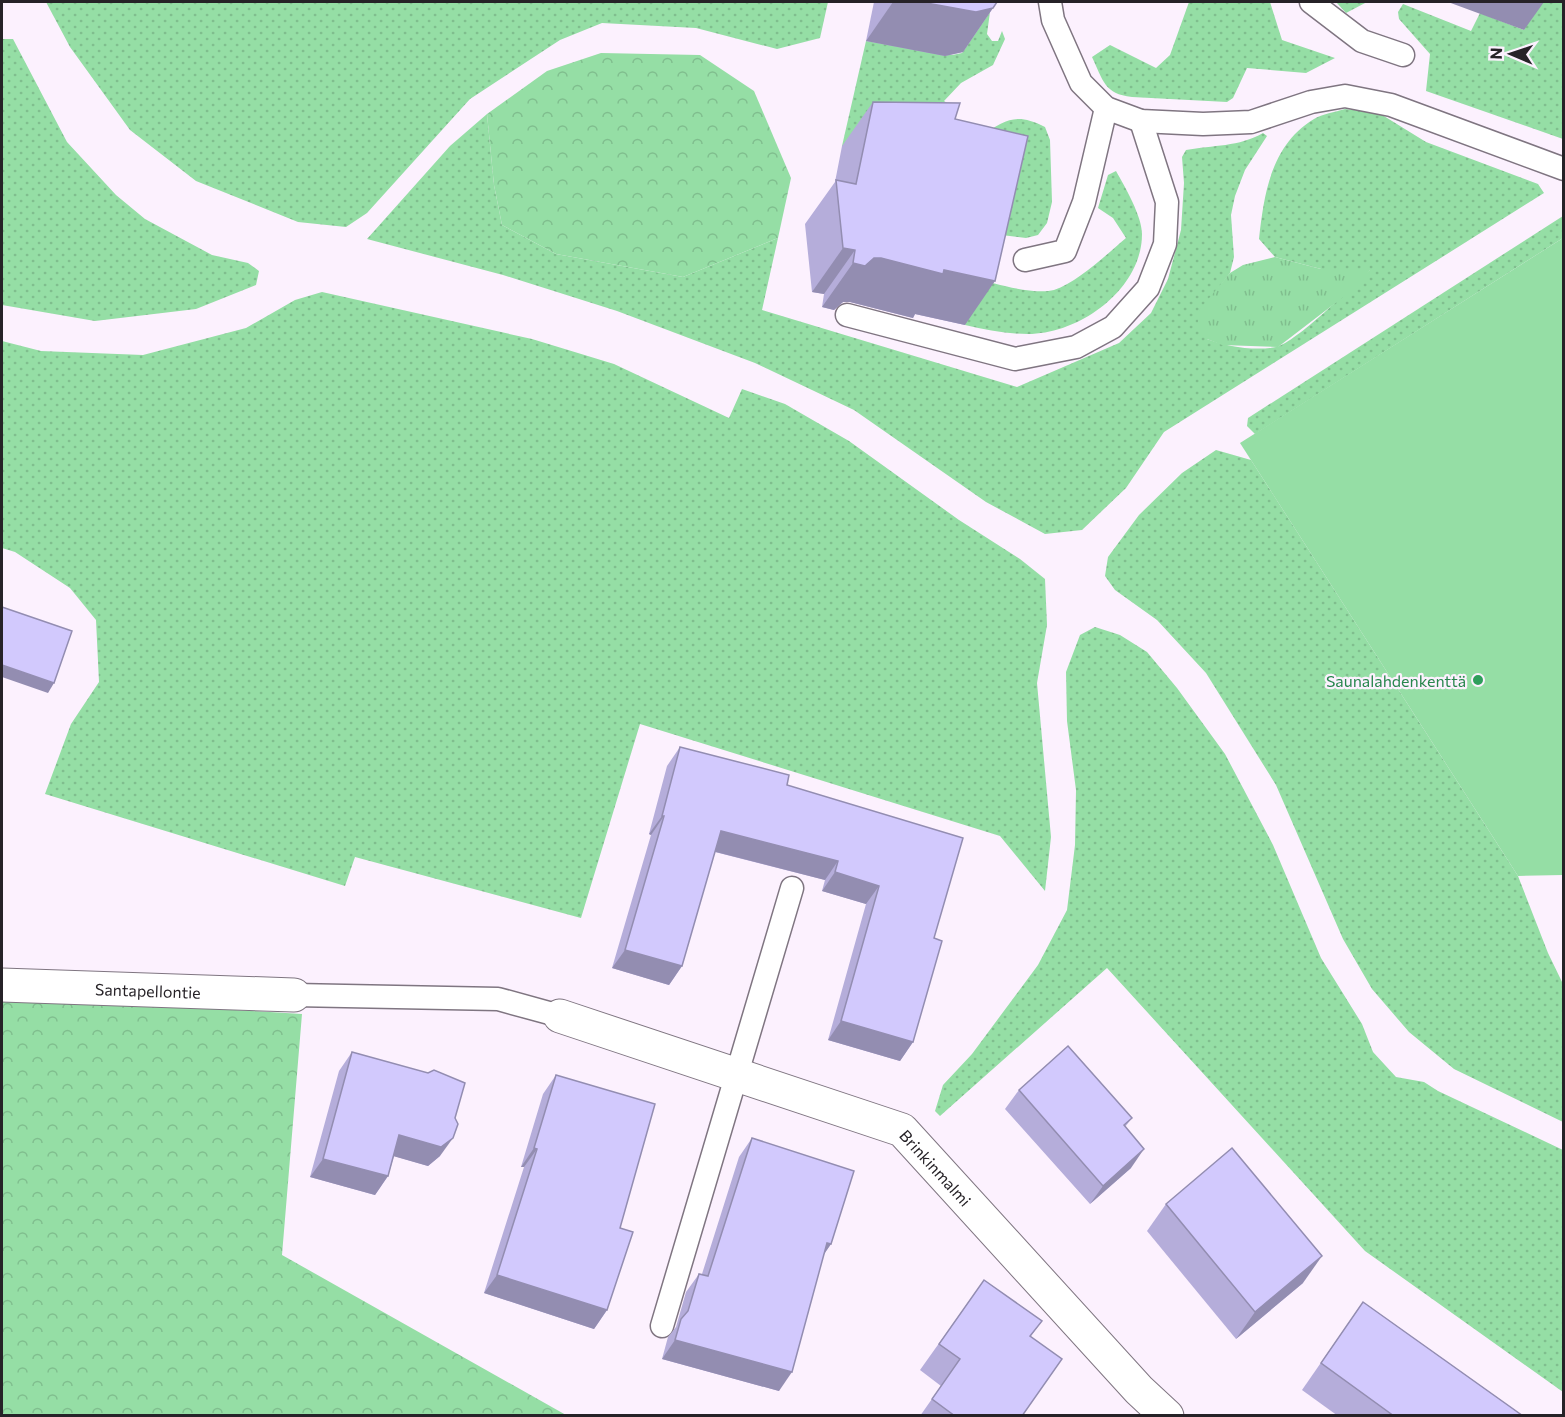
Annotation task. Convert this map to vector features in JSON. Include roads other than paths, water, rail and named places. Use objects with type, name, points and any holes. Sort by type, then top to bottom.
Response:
[{"type":"street","name":"Santapellontie","points":[[2,985],[294,995]]},
{"type":"street","name":"Brinkinmalmi","points":[[560,1016],[902,1130],[1139,1390],[1167,1416]]},
{"type":"lane","points":[[1050,2],[1053,20],[1081,83],[1106,108],[1141,121],[1203,124],[1251,122],[1311,102],[1345,96],[1391,105],[1563,169]]},
{"type":"lane","points":[[1311,2],[1362,41],[1402,55]]},
{"type":"lane","points":[[1025,260],[1065,251],[1084,202],[1106,108]]},
{"type":"lane","points":[[847,315],[1015,359],[1076,347],[1113,327],[1148,288],[1166,244],[1167,202],[1141,121]]},
{"type":"lane","points":[[662,1326],[792,888]]},
{"type":"lane","points":[[294,995],[498,999],[560,1016]]},
{"type":"place","name":"Saunalahdenkenttä","points":[[1478,680]]}]
